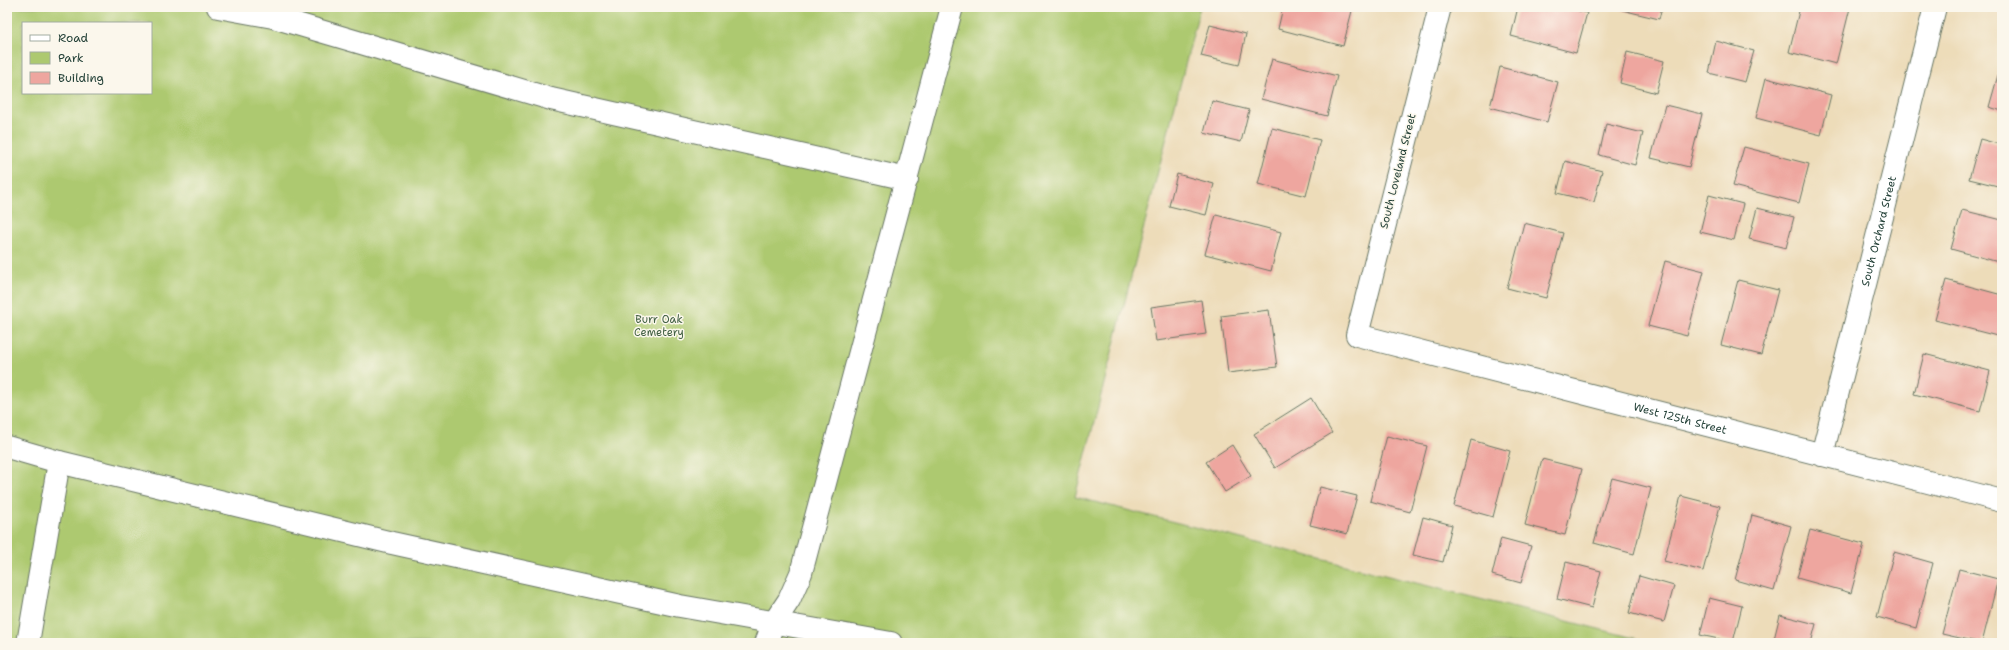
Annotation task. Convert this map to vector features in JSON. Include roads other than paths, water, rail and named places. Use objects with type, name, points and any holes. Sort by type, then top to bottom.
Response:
[{"type":"street","points":[[218,7],[273,17],[550,99],[907,178]]},
{"type":"street","points":[[770,633],[789,600],[801,573],[952,7]]},
{"type":"street","name":"South Loveland Street","points":[[1357,335],[1440,7]]},
{"type":"street","name":"South Orchard Street","points":[[1822,455],[1935,7]]},
{"type":"street","name":"West 125th Street","points":[[1357,335],[2002,501]]},
{"type":"street","points":[[7,447],[59,462],[392,543],[680,606],[770,633],[891,643]]},
{"type":"street","points":[[28,643],[59,462]]},
{"type":"park label","name":"Burr Oak Cemetery","points":[[659,325]]}]
